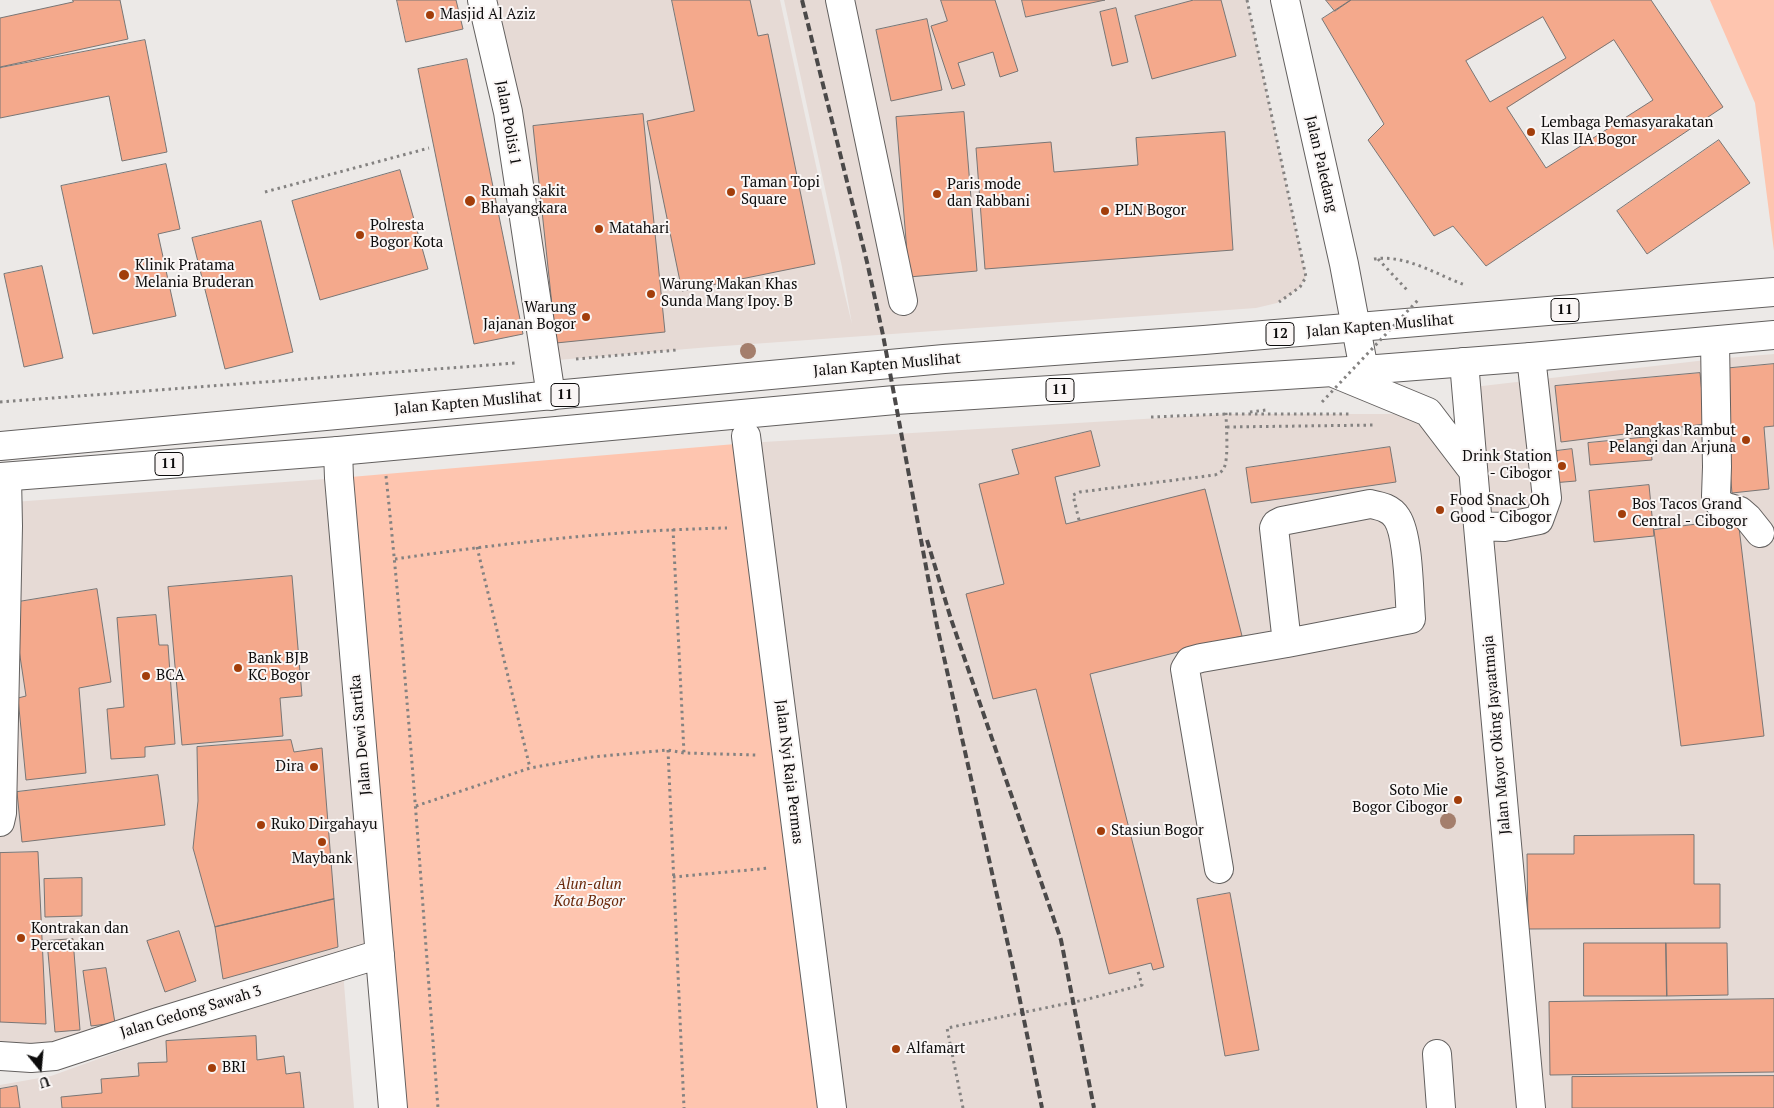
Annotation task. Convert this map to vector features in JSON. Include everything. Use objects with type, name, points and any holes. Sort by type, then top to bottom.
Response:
[{"type":"street","name":"Jalan Polisi 1","points":[[482,0],[508,112],[551,396]]},
{"type":"street","points":[[840,0],[903,301]]},
{"type":"street","name":"Jalan Paledang","points":[[1285,0],[1364,370]]},
{"type":"street","name":"Jalan Kapten Muslihat","points":[[0,446],[944,359],[1356,328],[1774,292]]},
{"type":"street","points":[[1225,379],[1531,357],[1774,335]]},
{"type":"street","points":[[1714,341],[1716,496],[1719,503],[1740,511],[1760,533]]},
{"type":"street","points":[[1478,526],[1504,527],[1539,520],[1547,498],[1531,357]]},
{"type":"street","name":"Jalan Mayor Oking Jayaatmaja","points":[[1464,362],[1531,1103]]},
{"type":"street","points":[[1331,372],[1428,412],[1473,471]]},
{"type":"street","name":"11","points":[[3,477],[338,451],[894,400],[1225,379]]},
{"type":"street","name":"Jalan Nyi Raja Permas","points":[[746,436],[832,1108]]},
{"type":"street","name":"Jalan Dewi Sartika","points":[[338,451],[393,1108]]},
{"type":"street","points":[[0,822],[2,813],[8,536],[3,477]]},
{"type":"street","points":[[1219,869],[1185,669],[1190,661],[1201,658],[1287,643],[1411,619],[1404,532],[1396,516],[1384,506],[1370,504],[1282,521],[1276,524],[1274,535],[1287,643]]},
{"type":"street","name":"Jalan Gedong Sawah 3","points":[[0,1056],[31,1058],[55,1056],[380,954]]},
{"type":"street","points":[[1437,1054],[1441,1108]]},
{"type":"path","points":[[1247,0],[1306,277]]},
{"type":"path","points":[[265,192],[429,148]]},
{"type":"path","points":[[1378,259],[1385,266]]},
{"type":"path","points":[[1322,402],[1418,300]]},
{"type":"path","points":[[0,402],[682,350]]},
{"type":"path","points":[[1079,520],[1073,495],[1080,492],[1216,475],[1223,470],[1226,464],[1227,427],[1225,379]]},
{"type":"path","points":[[1313,403],[1332,404]]},
{"type":"path","points":[[1243,414],[1267,409]]},
{"type":"path","points":[[1148,417],[1226,414],[1355,414]]},
{"type":"path","points":[[386,474],[416,806],[438,1108]]},
{"type":"path","points":[[395,559],[477,547],[673,529],[758,528]]},
{"type":"path","points":[[673,529],[684,752]]},
{"type":"path","points":[[477,547],[530,768]]},
{"type":"path","points":[[416,806],[530,768],[592,757],[668,750],[787,756]]},
{"type":"path","points":[[668,750],[684,1108]]},
{"type":"path","points":[[673,877],[801,865]]},
{"type":"path","points":[[963,1108],[947,1028],[1084,1000],[1142,984],[1137,968]]},
{"type":"shaded area","points":[[481,0],[780,0],[852,324],[842,267],[784,0],[1247,0],[1306,277],[1300,287],[1287,297],[1277,303],[1256,308],[710,347],[546,361]]},
{"type":"shaded area","points":[[1774,354],[1774,1108],[1531,1108],[1465,388]]},
{"type":"shaded area","name":"Stasiun Bogor","points":[[1226,414],[1407,415],[1425,422],[1468,461],[1520,1108],[832,1108],[747,443]]},
{"type":"shaded area","points":[[339,478],[380,954],[60,1053],[0,1053],[0,503]]},
{"type":"shaded area","points":[[343,971],[354,1108],[0,1108],[0,1085],[51,1076]]},
{"type":"green space","points":[[1710,0],[1774,0],[1774,251],[1755,103]]},
{"type":"green space","name":"Alun-alun Kota Bogor","points":[[747,443],[832,1108],[393,1108],[339,478]]},
{"type":"building","points":[[73,0],[120,0],[128,39],[0,67],[0,18],[73,2]]},
{"type":"building","name":"Masjid Al Aziz","points":[[397,0],[456,0],[463,29],[406,42]]},
{"type":"building","name":"Taman Topi Square","points":[[672,0],[750,0],[758,36],[768,34],[815,264],[682,291],[647,121],[694,111]]},
{"type":"building","points":[[941,0],[995,0],[1018,71],[1000,77],[993,52],[958,63],[965,85],[952,89],[931,26],[947,21]]},
{"type":"building","points":[[1022,0],[1105,0],[1026,17]]},
{"type":"building","points":[[1194,0],[1221,0],[1236,56],[1152,79],[1135,16]]},
{"type":"building","points":[[1326,0],[1351,0],[1335,11]]},
{"type":"building","name":"Lembaga Pemasyarakatan Klas IIA Bogor","points":[[1351,0],[1651,0],[1723,107],[1486,266],[1453,226],[1434,236],[1368,140],[1384,124],[1322,19]]},
{"type":"building","points":[[1116,8],[1128,62],[1112,66],[1100,12]]},
{"type":"building","points":[[1543,17],[1566,58],[1490,102],[1466,61]]},
{"type":"building","points":[[927,19],[942,90],[891,101],[876,30]]},
{"type":"building","points":[[145,40],[167,152],[122,161],[109,96],[0,118],[0,68]]},
{"type":"building","points":[[1614,40],[1653,100],[1546,168],[1507,108]]},
{"type":"building","name":"Rumah Sakit Bhayangkara","points":[[467,59],[523,334],[474,344],[418,69]]},
{"type":"building","name":"Paris mode dan Rabbani","points":[[964,112],[977,271],[909,277],[896,117]]},
{"type":"building","name":"Matahari","points":[[643,114],[665,332],[556,343],[533,126]]},
{"type":"building","name":"PLN Bogor","points":[[1225,132],[1233,250],[985,269],[976,148],[1051,142],[1054,172],[1138,165],[1136,138]]},
{"type":"building","points":[[1719,140],[1750,183],[1647,254],[1617,211]]},
{"type":"building","name":"Klinik Pratama Melania Bruderan","points":[[166,164],[180,229],[158,234],[176,316],[93,334],[61,186]]},
{"type":"building","name":"Polresta Bogor Kota","points":[[400,170],[428,269],[320,300],[292,201]]},
{"type":"building","points":[[261,221],[293,352],[225,369],[192,238]]},
{"type":"building","points":[[42,266],[63,358],[24,367],[4,274]]},
{"type":"building","name":"Pangkas Rambut Pelangi dan Arjuna","points":[[1774,364],[1774,426],[1764,427],[1769,489],[1732,493],[1721,369]]},
{"type":"building","points":[[1700,373],[1705,424],[1561,442],[1555,386]]},
{"type":"building","name":"Stasiun Bogor","points":[[1091,431],[1100,466],[1055,477],[1066,524],[1205,489],[1242,636],[1090,674],[1164,967],[1153,970],[1151,963],[1109,974],[1036,689],[993,699],[966,594],[1004,584],[979,484],[1019,474],[1012,450]]},
{"type":"building","points":[[1650,437],[1652,460],[1590,465],[1588,443]]},
{"type":"building","points":[[1390,447],[1396,482],[1251,503],[1246,468]]},
{"type":"building","name":"Drink Station - Cibogor","points":[[1572,449],[1576,481],[1552,483],[1548,452]]},
{"type":"building","name":"Bos Tacos Grand Central - Cibogor","points":[[1649,485],[1654,536],[1594,542],[1589,491]]},
{"type":"building","points":[[1738,519],[1764,736],[1681,746],[1654,530]]},
{"type":"building","name":"Bank BJB KC Bogor","points":[[292,576],[302,696],[280,698],[283,736],[182,745],[168,587]]},
{"type":"building","points":[[97,589],[111,682],[79,688],[86,773],[26,780],[18,698],[26,696],[12,603]]},
{"type":"building","name":"BCA","points":[[156,615],[159,645],[168,645],[175,744],[145,747],[145,757],[111,759],[107,709],[124,707],[117,618]]},
{"type":"building","name":"Ruko Dirgahayu","points":[[291,740],[294,752],[322,748],[334,899],[215,927],[193,848],[198,801],[197,747]]},
{"type":"building","points":[[158,775],[165,825],[22,842],[17,792]]},
{"type":"building","points":[[1694,835],[1694,884],[1720,884],[1720,928],[1528,929],[1527,854],[1574,854],[1574,836]]},
{"type":"building","name":"Kontrakan dan Percetakan","points":[[38,852],[46,1024],[0,1022],[0,853]]},
{"type":"building","points":[[82,878],[82,916],[45,917],[44,879]]},
{"type":"building","points":[[1230,893],[1259,1050],[1225,1056],[1197,899]]},
{"type":"building","points":[[334,899],[338,947],[223,979],[215,927]]},
{"type":"building","points":[[179,931],[196,981],[165,992],[147,941]]},
{"type":"building","points":[[73,939],[80,1030],[55,1032],[47,941]]},
{"type":"building","points":[[1584,943],[1666,943],[1667,996],[1584,996]]},
{"type":"building","points":[[1666,943],[1727,943],[1728,995],[1667,996]]},
{"type":"building","points":[[106,968],[115,1023],[91,1026],[83,971]]},
{"type":"building","points":[[1774,999],[1774,1072],[1550,1075],[1549,1002]]},
{"type":"building","name":"BRI","points":[[256,1036],[257,1060],[284,1056],[286,1074],[300,1072],[304,1108],[62,1108],[61,1097],[102,1093],[101,1079],[139,1076],[138,1063],[167,1062],[166,1041]]},
{"type":"building","points":[[1774,1076],[1774,1108],[1572,1108],[1572,1077]]},
{"type":"building","points":[[17,1086],[20,1108],[0,1108],[0,1089]]},
{"type":"railway","points":[[802,0],[867,262],[883,335],[937,626],[1015,976],[1042,1108]]},
{"type":"railway","points":[[927,540],[951,619],[1061,940],[1094,1108]]},
{"type":"place","name":"Masjid Al Aziz","points":[[430,15]]},
{"type":"place","name":"Lembaga Pemasyarakatan Klas IIA Bogor","points":[[1531,132]]},
{"type":"place","name":"Taman Topi Square","points":[[731,192]]},
{"type":"place","name":"Paris mode dan Rabbani","points":[[937,194]]},
{"type":"place","name":"Rumah Sakit Bhayangkara","points":[[470,201]]},
{"type":"place","name":"PLN Bogor","points":[[1105,211]]},
{"type":"place","name":"Matahari","points":[[599,229]]},
{"type":"place","name":"Polresta Bogor Kota","points":[[360,235]]},
{"type":"place","name":"Klinik Pratama Melania Bruderan","points":[[124,275]]},
{"type":"place","name":"Warung Makan Khas Sunda Mang Ipoy. B","points":[[651,294]]},
{"type":"place","name":"Warung Jajanan Bogor","points":[[586,317]]},
{"type":"place","name":"Pangkas Rambut Pelangi dan Arjuna","points":[[1746,440]]},
{"type":"place","name":"Drink Station - Cibogor","points":[[1562,466]]},
{"type":"place","name":"Food Snack Oh Good - Cibogor","points":[[1440,510]]},
{"type":"place","name":"Bos Tacos Grand Central - Cibogor","points":[[1622,514]]},
{"type":"place","name":"Bank BJB KC Bogor","points":[[238,668]]},
{"type":"place","name":"BCA","points":[[146,676]]},
{"type":"place","name":"Dira","points":[[314,767]]},
{"type":"place","name":"Soto Mie Bogor Cibogor","points":[[1458,800]]},
{"type":"place","name":"Ruko Dirgahayu","points":[[261,825]]},
{"type":"place","name":"Stasiun Bogor","points":[[1101,831]]},
{"type":"place","name":"Maybank","points":[[322,842]]},
{"type":"place","name":"Kontrakan dan Percetakan","points":[[21,938]]},
{"type":"place","name":"Alfamart","points":[[896,1049]]},
{"type":"place","name":"BRI","points":[[212,1068]]}]
